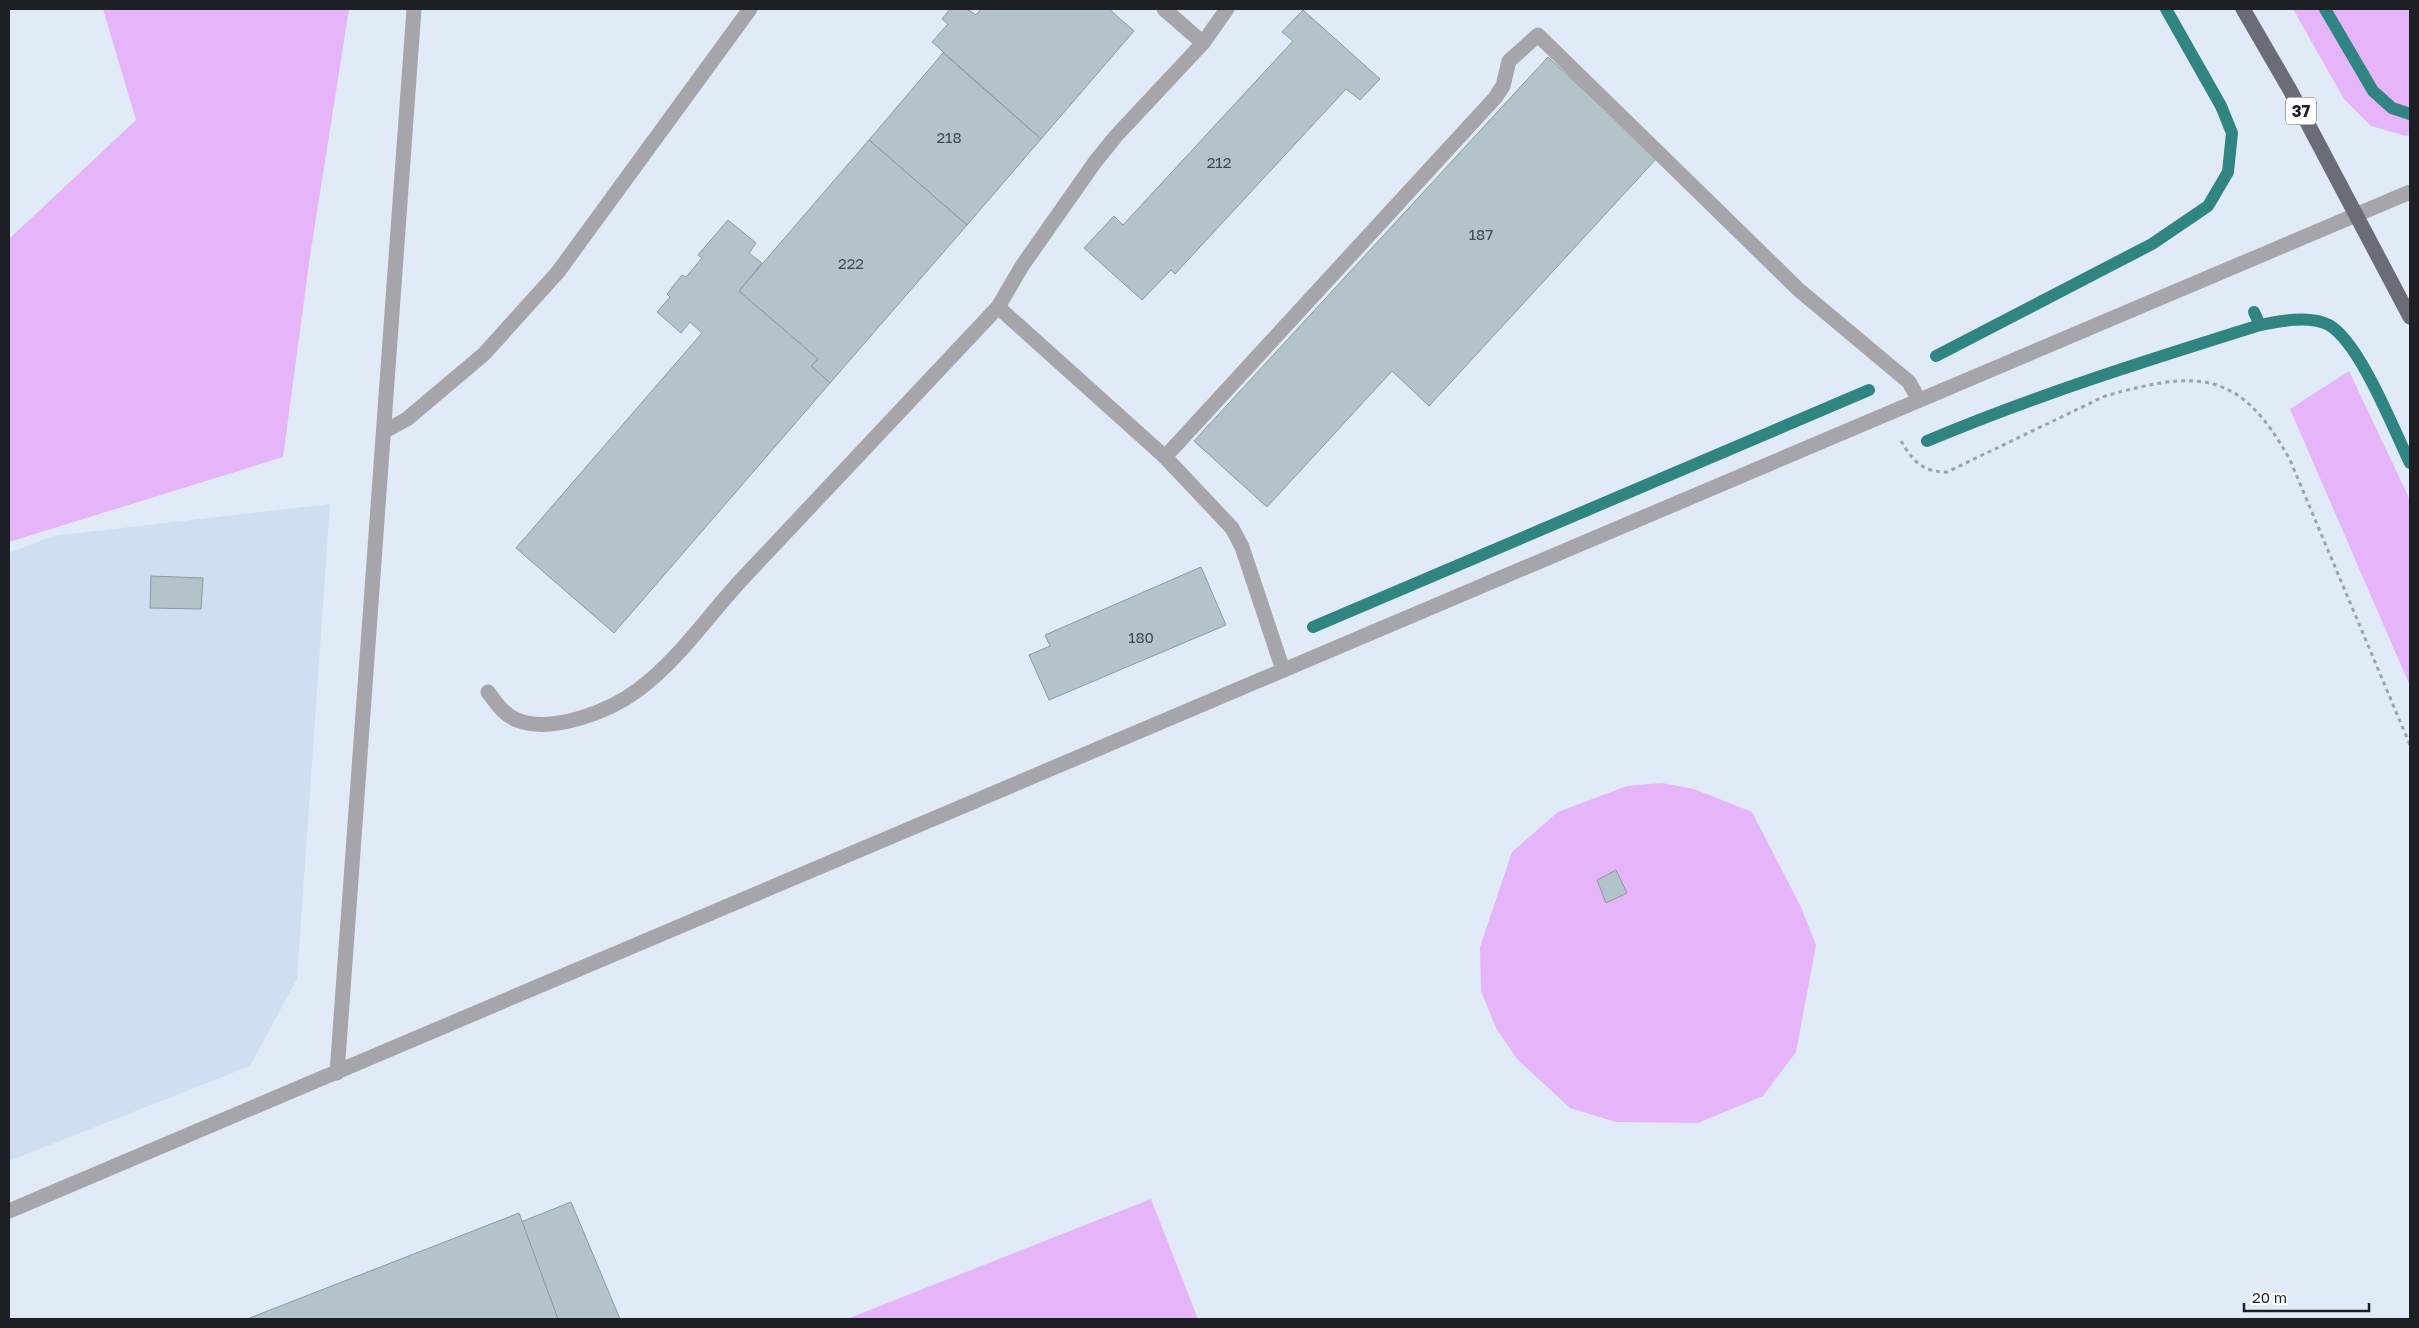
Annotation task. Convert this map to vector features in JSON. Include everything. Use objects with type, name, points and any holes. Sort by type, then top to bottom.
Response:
[{"type":"main road","name":"37","points":[[2243,9],[2357,214],[2410,317]]},
{"type":"street","points":[[337,1073],[385,431],[414,9]]},
{"type":"street","points":[[385,431],[407,419],[484,354],[558,272],[750,9]]},
{"type":"street","points":[[1164,9],[1203,43]]},
{"type":"street","points":[[488,692],[499,708],[517,720],[544,724],[565,722],[603,710],[638,690],[673,659],[734,587],[998,307],[1022,266],[1095,162],[1116,136],[1203,43],[1227,9]]},
{"type":"street","points":[[1165,457],[1495,98],[1503,86],[1510,62],[1538,34],[1799,290],[1909,382],[1919,400]]},
{"type":"street","points":[[9,1211],[2410,192]]},
{"type":"street","points":[[998,307],[1165,457],[1232,528],[1242,547],[1283,670]]},
{"type":"path","points":[[1887,414],[1906,448],[1920,466],[1932,472],[1947,472],[2105,396],[2179,381],[2218,384],[2233,390],[2256,410],[2271,428],[2290,460],[2410,745]]},
{"type":"shaded area","points":[[103,9],[349,9],[310,256],[283,457],[9,542],[9,239],[136,120]]},
{"type":"shaded area","points":[[2293,9],[2410,9],[2410,135],[2406,136],[2371,126],[2344,99]]},
{"type":"shaded area","points":[[2349,371],[2410,500],[2410,686],[2290,409]]},
{"type":"shaded area","points":[[330,504],[297,979],[250,1066],[9,1161],[9,553],[53,536]]},
{"type":"shaded area","points":[[1662,783],[1694,789],[1752,812],[1801,907],[1816,945],[1796,1052],[1763,1096],[1698,1123],[1616,1122],[1570,1108],[1517,1059],[1496,1028],[1481,991],[1480,947],[1512,852],[1558,812],[1627,786]]},
{"type":"shaded area","points":[[1151,1199],[1198,1319],[847,1319]]},
{"type":"building","points":[[950,9],[967,9],[976,15],[981,9],[1109,9],[1134,31],[1041,139],[932,42],[948,24],[942,19]]},
{"type":"building","points":[[1303,10],[1380,79],[1360,100],[1346,89],[1175,274],[1171,270],[1142,300],[1084,248],[1114,216],[1123,225],[1293,41],[1282,32]]},
{"type":"building","points":[[943,53],[1041,139],[967,225],[869,140]]},
{"type":"building","points":[[1548,57],[1657,158],[1429,406],[1392,371],[1267,507],[1194,441]]},
{"type":"building","points":[[869,140],[967,225],[830,383],[811,366],[818,359],[739,291]]},
{"type":"building","points":[[728,220],[756,243],[749,253],[762,263],[739,291],[818,359],[811,366],[830,383],[614,633],[516,548],[702,333],[690,322],[681,333],[657,312],[670,297],[667,294],[682,275],[686,277],[702,258],[698,255]]},
{"type":"building","points":[[1201,567],[1226,625],[1049,700],[1029,655],[1050,646],[1045,635]]},
{"type":"building","points":[[151,576],[203,578],[201,609],[150,608]]},
{"type":"building","points":[[1616,870],[1627,893],[1606,903],[1597,880]]},
{"type":"building","points":[[571,1202],[620,1319],[558,1319],[521,1222]]},
{"type":"building","points":[[519,1213],[558,1319],[247,1319]]},
{"type":"waterway","points":[[1936,356],[2152,244],[2208,206],[2228,172],[2232,133],[2221,106],[2166,9]]},
{"type":"waterway","points":[[2325,9],[2373,91],[2392,108],[2410,114]]},
{"type":"waterway","points":[[2254,312],[2260,325]]},
{"type":"waterway","points":[[1927,441],[2009,408],[2176,351],[2260,325],[2286,321],[2313,320],[2329,325],[2341,335],[2352,349],[2375,388],[2410,463]]},
{"type":"waterway","points":[[1313,627],[1869,390]]}]
